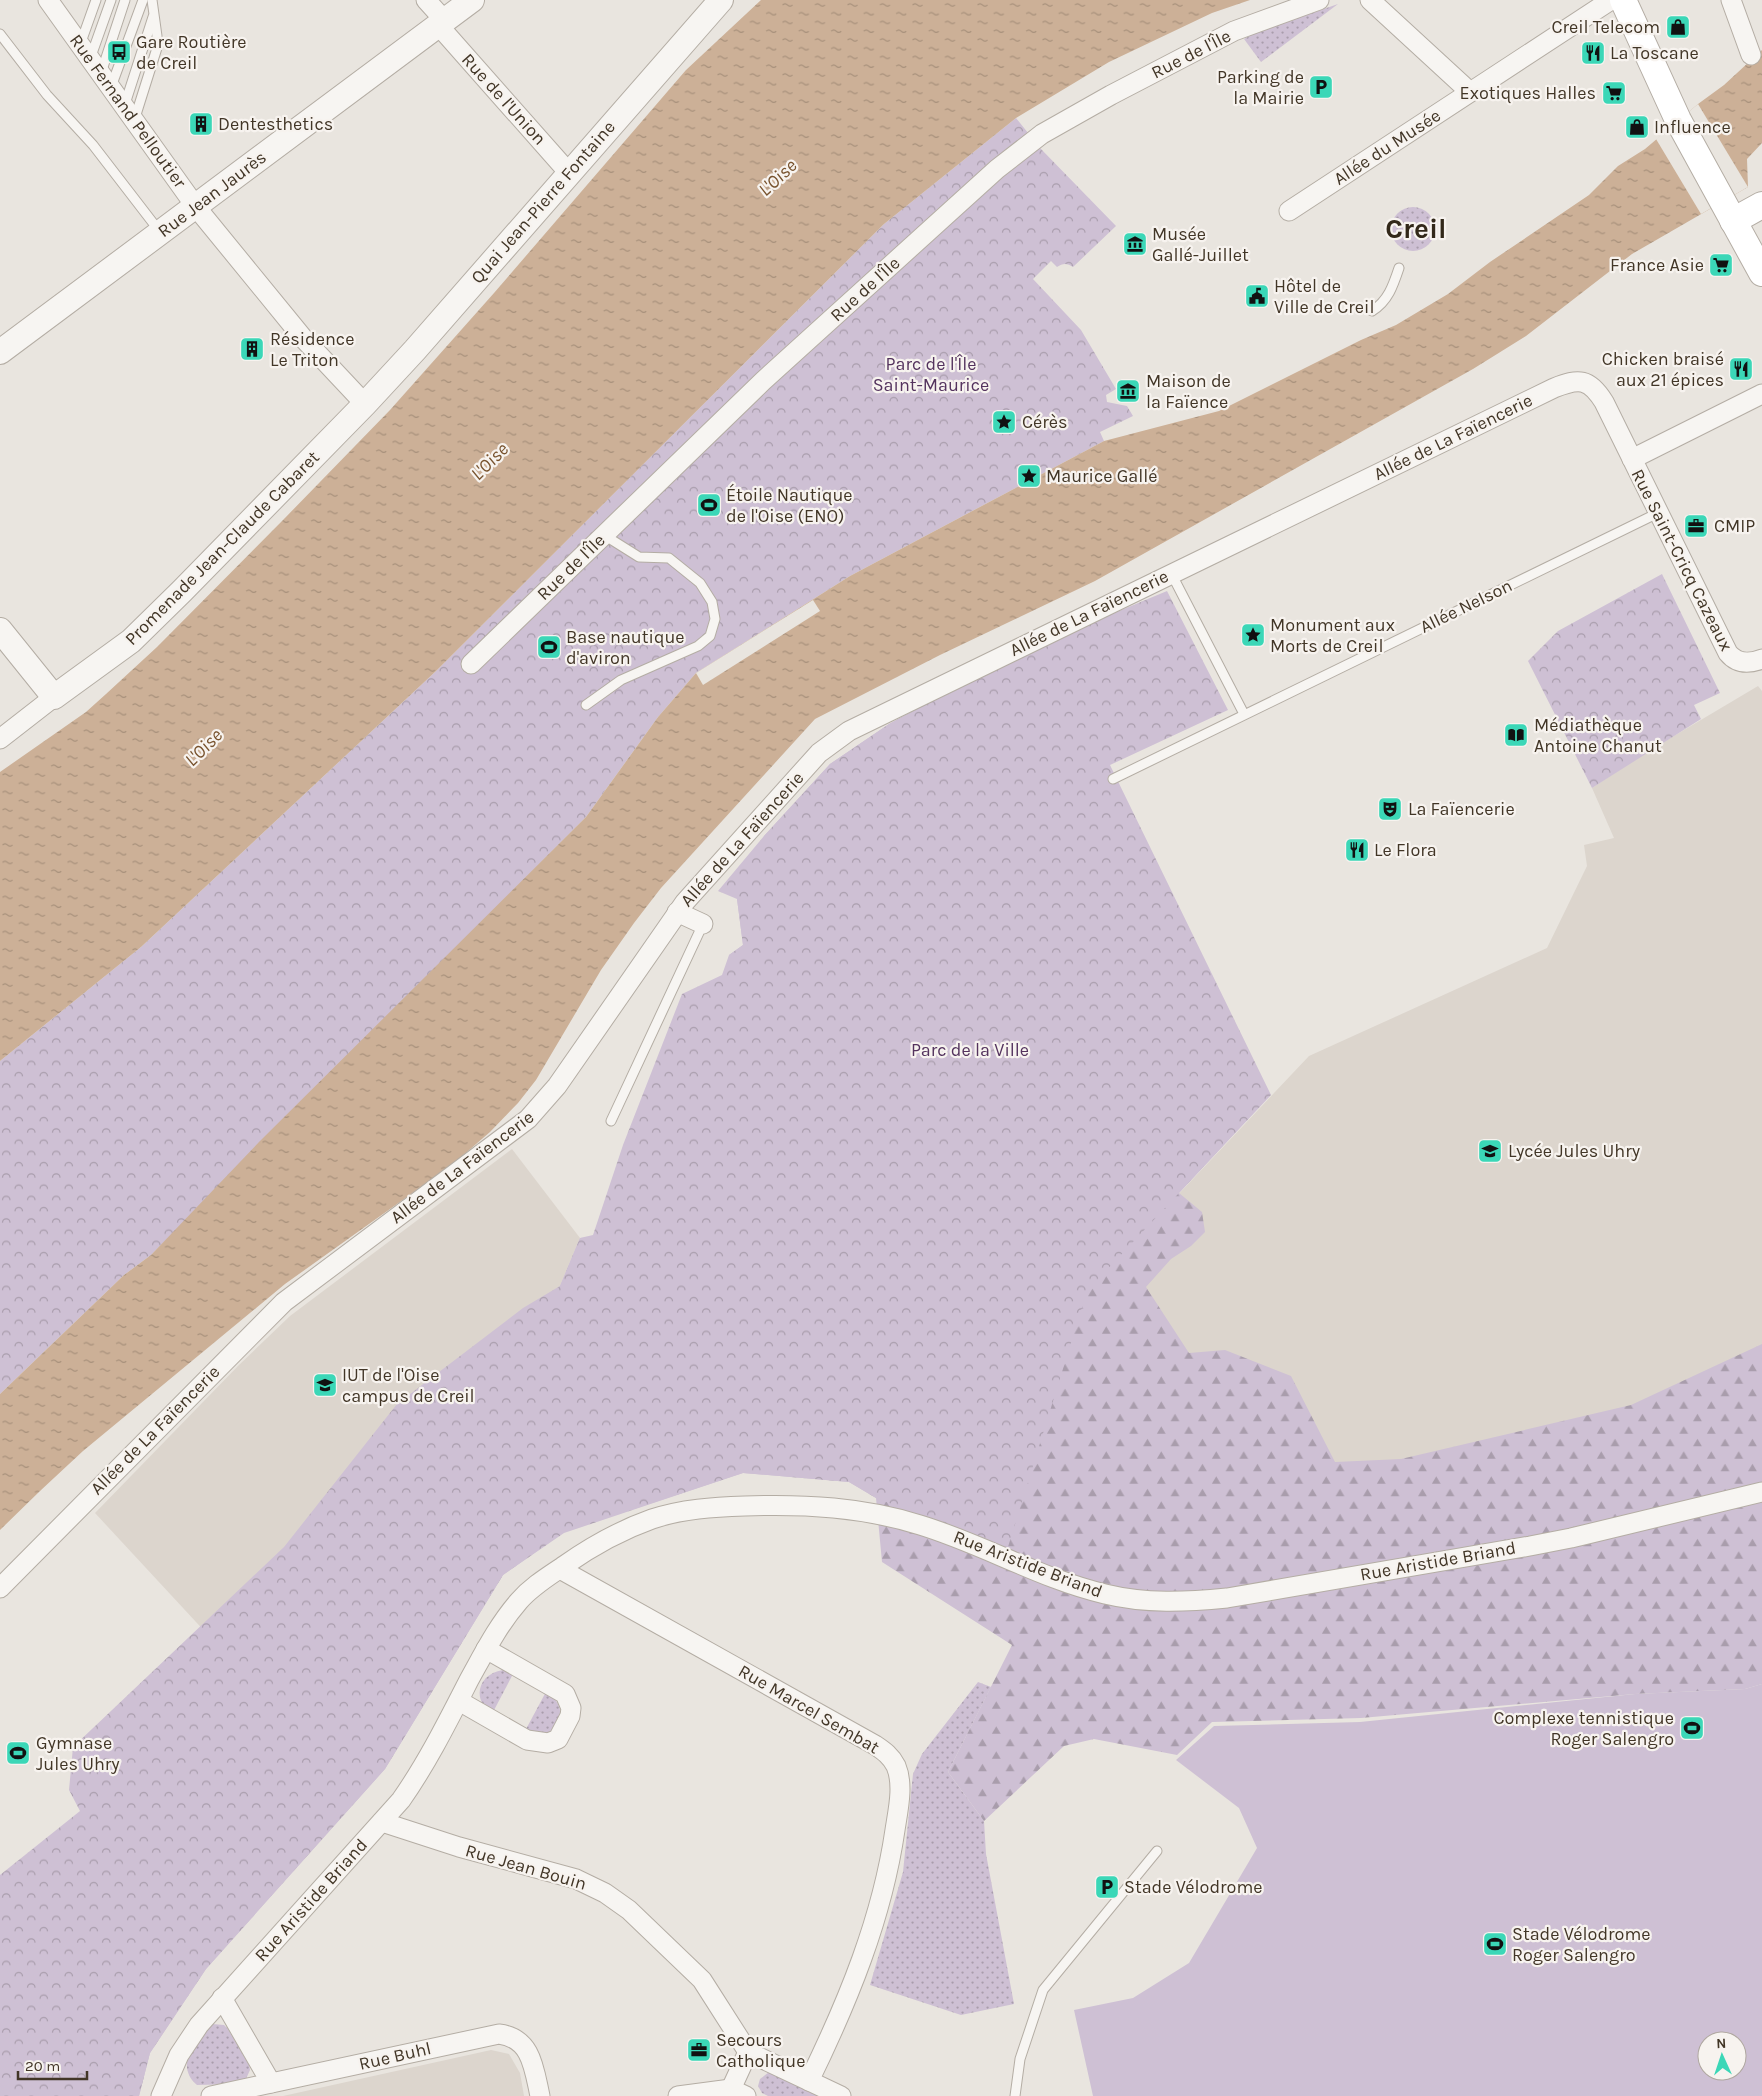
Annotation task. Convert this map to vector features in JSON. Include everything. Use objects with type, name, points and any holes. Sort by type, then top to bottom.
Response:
[{"type":"main road","points":[[1623,0],[1678,120],[1762,273]]},
{"type":"main road","points":[[1728,212],[1762,205]]},
{"type":"street","name":"Rue Fernand Pelloutier","points":[[48,0],[196,207],[303,338],[365,404]]},
{"type":"street","name":"Rue de l'Union","points":[[426,0],[442,24],[569,172]]},
{"type":"street","name":"Rue Jean Jaurès","points":[[0,352],[472,0]]},
{"type":"street","name":"Quai Jean-Pierre Fontaine","points":[[365,404],[415,350],[721,0]]},
{"type":"street","name":"Rue de l'Île","points":[[471,664],[763,381],[997,169],[1030,142],[1111,95],[1234,31],[1319,0]]},
{"type":"street","points":[[1370,0],[1470,92]]},
{"type":"street","name":"Allée du Musée","points":[[1289,211],[1611,0]]},
{"type":"street","points":[[1731,0],[1751,55]]},
{"type":"street","name":"Allée de La Faïencerie","points":[[0,1588],[284,1302],[538,1110],[557,1086],[677,912],[813,760],[839,737],[1171,573],[1565,384],[1584,382],[1598,392],[1632,459]]},
{"type":"street","points":[[1632,459],[1762,394]]},
{"type":"street","name":"Promenade Jean-Claude Cabaret","points":[[0,739],[131,641],[365,404]]},
{"type":"street","name":"Rue Saint-Cricq Cazeaux","points":[[1632,459],[1728,653],[1733,659],[1740,662],[1748,663],[1762,659]]},
{"type":"street","points":[[0,630],[54,697]]},
{"type":"street","points":[[677,912],[703,924]]},
{"type":"street","name":"Rue Aristide Briand","points":[[161,2096],[188,2041],[222,1998],[382,1822],[411,1786],[486,1649],[500,1625],[518,1602],[541,1581],[584,1552],[617,1534],[654,1519],[686,1511],[720,1507],[803,1505],[864,1511],[937,1530],[1086,1589],[1120,1597],[1179,1602],[1227,1598],[1530,1546],[1762,1492]]},
{"type":"street","name":"Rue Marcel Sembat","points":[[560,1569],[875,1745],[885,1751],[896,1767],[899,1778],[898,1812],[893,1845],[878,1910],[858,1971],[809,2081]]},
{"type":"street","points":[[459,1701],[527,1740],[538,1742],[548,1743],[558,1739],[570,1716],[571,1708],[564,1694],[486,1649]]},
{"type":"street","name":"Rue Jean Bouin","points":[[382,1822],[459,1847],[576,1879],[605,1893],[629,1910],[702,1980],[748,2052]]},
{"type":"street","points":[[222,1998],[271,2083]]},
{"type":"street","name":"Rue Buhl","points":[[211,2096],[499,2034],[516,2039],[529,2052],[540,2096]]},
{"type":"street","points":[[678,2096],[738,2092],[748,2052],[841,2096]]},
{"type":"lane","points":[[95,66],[96,0]]},
{"type":"lane","points":[[95,66],[111,0]]},
{"type":"lane","points":[[95,66],[126,0]]},
{"type":"lane","points":[[95,66],[143,0]]},
{"type":"lane","points":[[129,114],[157,48],[152,0]]},
{"type":"lane","points":[[129,114],[154,14]]},
{"type":"lane","points":[[0,34],[47,95],[93,144],[161,233]]},
{"type":"lane","points":[[1372,311],[1380,306],[1389,295],[1399,268]]},
{"type":"lane","name":"Allée Nelson","points":[[1113,779],[1658,513]]},
{"type":"lane","points":[[586,705],[621,680],[698,646],[710,636],[715,619],[712,602],[700,584],[669,558],[639,557],[604,535]]},
{"type":"lane","points":[[1171,573],[1244,714]]},
{"type":"lane","points":[[611,1121],[703,924]]},
{"type":"lane","points":[[1015,2096],[1020,2059],[1043,1990],[1157,1851]]},
{"type":"shaded area","name":"Lycée Jules Uhry","points":[[1758,686],[1762,691],[1762,1464],[1299,1562],[1087,1291],[1309,1056],[1547,948],[1587,866],[1584,845],[1614,838],[1592,788],[1642,755]]},
{"type":"shaded area","name":"IUT de l'Oise campus de Creil","points":[[512,1149],[580,1238],[560,1286],[209,1636],[95,1513],[239,1365],[290,1316]]},
{"type":"shaded area","points":[[491,2050],[509,2054],[520,2073],[524,2096],[283,2096]]},
{"type":"green space","points":[[1338,4],[1261,62],[1244,39],[1255,33]]},
{"type":"green space","name":"Parc de l'Île Saint-Maurice","points":[[1016,118],[1041,149],[1116,226],[1073,267],[1065,264],[1057,267],[1051,261],[1033,279],[1081,330],[1116,389],[1106,395],[1107,402],[1127,406],[1133,416],[1100,432],[1104,441],[850,576],[696,673],[658,717],[586,817],[151,1255],[124,1275],[0,1394],[0,1061],[141,947],[435,672],[884,224]]},
{"type":"green space","points":[[1413,207],[1425,211],[1431,217],[1435,229],[1431,241],[1425,247],[1413,251],[1401,247],[1395,241],[1391,229],[1395,217],[1401,211]]},
{"type":"green space","points":[[1662,574],[1720,693],[1694,705],[1701,719],[1592,788],[1528,661],[1558,631]]},
{"type":"green space","name":"Parc de la Ville","points":[[1167,591],[1228,710],[1110,765],[1271,1095],[1087,1291],[1008,1547],[876,1498],[849,1482],[743,1473],[564,1533],[503,1575],[385,1769],[206,1969],[150,2053],[139,2096],[0,2096],[0,1875],[80,1811],[69,1790],[73,1747],[284,1547],[397,1404],[523,1308],[560,1286],[580,1238],[593,1235],[623,1145],[682,994],[722,975],[729,955],[743,945],[737,899],[718,891],[764,836],[830,764],[889,724],[1035,646]]},
{"type":"green space","name":"Parc de la Ville","points":[[965,684],[1257,1109],[1179,1193],[1202,1212],[1205,1232],[1191,1246],[1171,1259],[1146,1287],[1189,1353],[1225,1350],[1291,1376],[1335,1462],[1401,1459],[1631,1405],[1762,1344],[1762,1684],[1745,1689],[1635,1694],[1361,1718],[1212,1722],[1177,1755],[1094,1739],[1064,1746],[984,1821],[948,1772],[1012,1645],[882,1562],[876,1498],[849,1482],[743,1473],[564,1532],[503,1575],[385,1769],[206,1969],[150,2053],[139,2096],[0,2096],[0,1885],[84,1813],[560,1286],[580,1238],[826,1225],[729,955],[743,945],[737,899],[764,836],[830,764],[889,724]]},
{"type":"green space","points":[[503,1670],[514,1672],[492,1714],[481,1701],[480,1688],[488,1676]]},
{"type":"green space","points":[[978,1682],[991,1687],[948,1772],[984,1821],[986,1854],[1014,2004],[961,2015],[870,1985],[903,1872],[913,1774],[922,1754]]},
{"type":"green space","name":"Stade Vélodrome Roger Salengro","points":[[1762,1684],[1762,2096],[1093,2096],[1074,2010],[1133,1998],[1189,1963],[1257,1848],[1239,1808],[1176,1760],[1214,1726],[1360,1722],[1635,1694],[1745,1689]]},
{"type":"green space","points":[[547,1690],[559,1707],[560,1717],[557,1723],[547,1734],[525,1731]]},
{"type":"green space","points":[[212,2024],[224,2025],[228,2029],[249,2065],[250,2070],[245,2081],[240,2084],[197,2085],[187,2070],[187,2061],[193,2045]]},
{"type":"green space","points":[[769,2072],[820,2096],[768,2096],[762,2093],[758,2086],[760,2079]]},
{"type":"water","name":"L'Oise","points":[[761,0],[1250,0],[1212,13],[1109,62],[1016,118],[884,224],[435,672],[141,947],[0,1061],[0,772],[86,712],[157,647],[284,519],[390,410],[494,293],[686,70]]},
{"type":"water","points":[[1762,50],[1762,143],[1747,159],[1748,187],[1632,254],[1526,336],[1473,369],[1095,581],[940,655],[815,719],[661,888],[601,970],[536,1080],[518,1103],[490,1132],[453,1164],[285,1284],[83,1451],[0,1530],[0,1394],[124,1275],[151,1255],[259,1142],[586,817],[658,717],[696,673],[850,576],[1104,441],[1219,411],[1361,340],[1396,325],[1448,294],[1490,262],[1589,195],[1618,166],[1645,149],[1698,104],[1724,85]]},
{"type":"pier","points":[[1698,104],[1748,187],[1701,214],[1656,139]]},
{"type":"pier","points":[[813,600],[820,611],[703,685],[696,673]]},
{"type":"place","name":"Creil Telecom","points":[[1678,27]]},
{"type":"place","name":"Gare Routière de Creil","points":[[119,52]]},
{"type":"place","name":"La Toscane","points":[[1593,53]]},
{"type":"place","name":"Parking de la Mairie","points":[[1321,87]]},
{"type":"place","name":"Exotiques Halles","points":[[1614,93]]},
{"type":"place","name":"Dentesthetics","points":[[201,124]]},
{"type":"place","name":"Influence","points":[[1637,127]]},
{"type":"place","name":"Musée Gallé-Juillet","points":[[1135,244]]},
{"type":"place","name":"France Asie","points":[[1721,265]]},
{"type":"place","name":"Hôtel de Ville de Creil","points":[[1257,296]]},
{"type":"place","name":"Résidence Le Triton","points":[[252,349]]},
{"type":"place","name":"Chicken braisé aux 21 épices","points":[[1741,369]]},
{"type":"place","name":"Maison de la Faïence","points":[[1128,391]]},
{"type":"place","name":"Cérès","points":[[1004,422]]},
{"type":"place","name":"Maurice Gallé","points":[[1029,476]]},
{"type":"place","name":"Étoile Nautique de l'Oise (ENO)","points":[[709,505]]},
{"type":"place","name":"CMIP","points":[[1696,526]]},
{"type":"place","name":"Monument aux Morts de Creil","points":[[1253,635]]},
{"type":"place","name":"Base nautique d'aviron","points":[[549,647]]},
{"type":"place","name":"Médiathèque Antoine Chanut","points":[[1516,735]]},
{"type":"place","name":"La Faïencerie","points":[[1390,809]]},
{"type":"place","name":"Le Flora","points":[[1357,850]]},
{"type":"place","name":"Lycée Jules Uhry","points":[[1490,1151]]},
{"type":"place","name":"IUT de l'Oise campus de Creil","points":[[325,1385]]},
{"type":"place","name":"Complexe tennistique Roger Salengro","points":[[1692,1728]]},
{"type":"place","name":"Gymnase Jules Uhry","points":[[18,1753]]},
{"type":"place","name":"Stade Vélodrome","points":[[1107,1887]]},
{"type":"place","name":"Stade Vélodrome Roger Salengro","points":[[1495,1944]]},
{"type":"place","name":"Secours Catholique","points":[[699,2050]]},
{"type":"district","name":"Creil","points":[[1416,228]]}]
